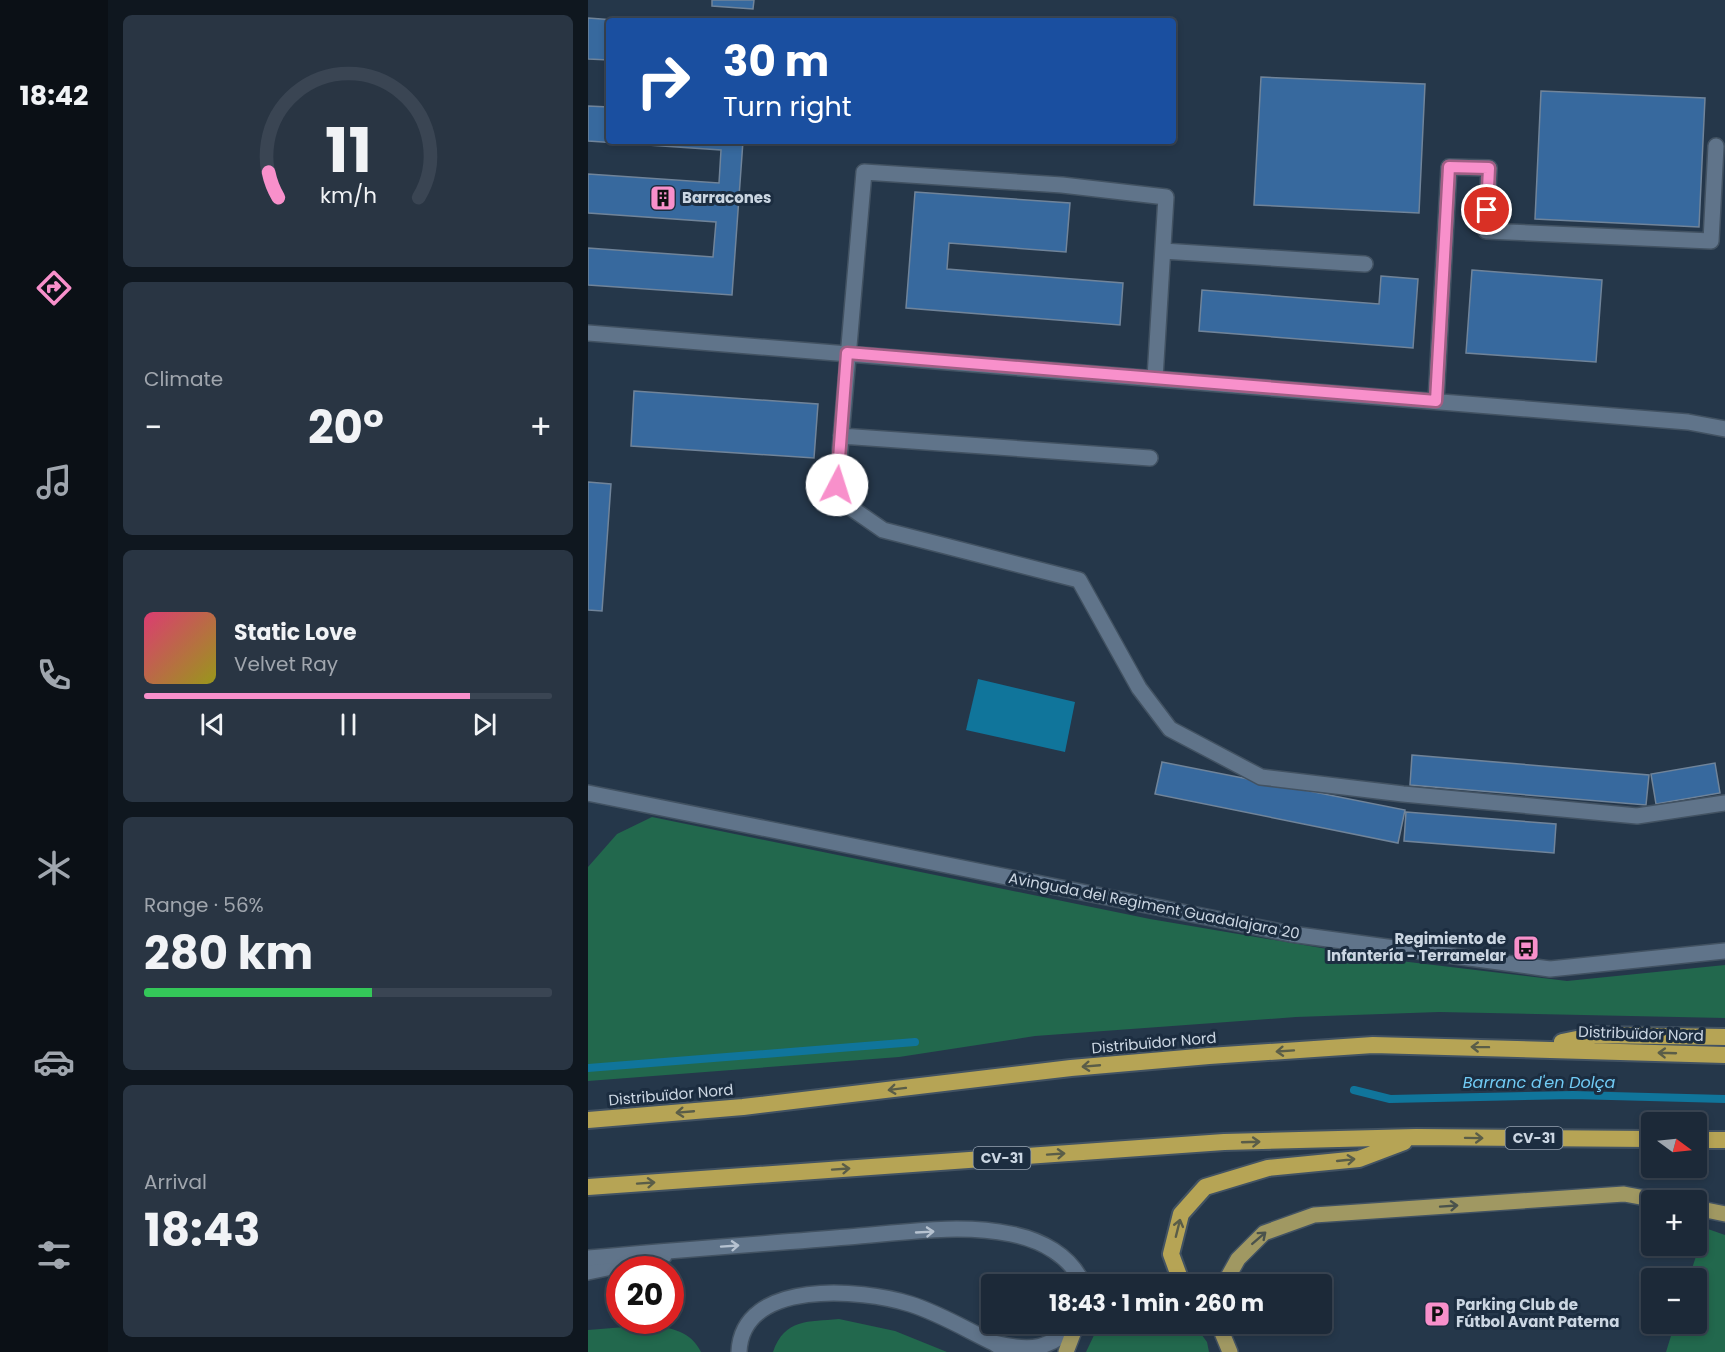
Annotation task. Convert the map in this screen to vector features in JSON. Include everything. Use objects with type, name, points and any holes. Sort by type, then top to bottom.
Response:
[{"type":"highway","points":[[1539,1048],[1596,1035],[1725,1037]]},
{"type":"highway","name":"Distribuïdor Nord","points":[[588,1120],[743,1107],[1071,1068],[1373,1045],[1725,1055]]},
{"type":"highway","points":[[1178,1274],[1171,1254],[1181,1214],[1205,1187],[1268,1168],[1359,1159],[1416,1137]]},
{"type":"highway","name":"CV-31","points":[[588,1187],[1224,1142],[1416,1137],[1641,1139]]},
{"type":"highway","points":[[1707,1140],[1725,1140]]},
{"type":"main road","points":[[1230,1274],[1238,1260],[1264,1233],[1314,1215],[1624,1194],[1641,1197]]},
{"type":"main road","points":[[1707,1210],[1725,1214]]},
{"type":"main road","points":[[1066,1352],[1073,1334]]},
{"type":"main road","points":[[1224,1334],[1230,1352]]},
{"type":"street","points":[[1436,401],[1449,167],[1489,168],[1486,231],[1711,241],[1716,146]]},
{"type":"street","points":[[1155,378],[1166,197],[1062,185],[864,172],[837,485],[847,505],[883,530],[1079,580],[1139,688],[1170,729],[1261,777],[1404,794],[1637,816],[1725,803]]},
{"type":"street","points":[[1163,250],[1365,264]]},
{"type":"street","points":[[588,333],[1689,422],[1725,429]]},
{"type":"street","points":[[841,436],[1150,458]]},
{"type":"street","name":"Avinguda del Regiment Guadalajara 20","points":[[588,793],[1303,935],[1550,969],[1725,951]]},
{"type":"street","points":[[588,1258],[893,1234],[993,1230],[1014,1234],[1050,1247],[1066,1259],[1076,1274]]},
{"type":"street","points":[[588,1272],[705,1248]]},
{"type":"street","points":[[739,1352],[746,1326],[757,1312],[791,1297],[845,1292],[893,1299],[913,1305],[994,1342],[1015,1348],[1038,1348],[1064,1334]]},
{"type":"street","points":[[994,1342],[1007,1352]]},
{"type":"green space","points":[[652,817],[1150,919],[1392,960],[1567,981],[1725,965],[1725,1018],[1439,1012],[1296,1017],[1035,1036],[899,1057],[588,1081],[588,867],[617,834]]},
{"type":"green space","points":[[1707,1229],[1725,1235],[1725,1352],[1666,1352],[1672,1334],[1707,1334],[1707,1268],[1692,1268],[1696,1256],[1707,1256]]},
{"type":"green space","points":[[839,1319],[895,1331],[947,1352],[773,1352],[778,1341],[791,1327],[808,1322]]},
{"type":"green space","points":[[606,1329],[606,1334],[684,1334],[692,1339],[701,1352],[588,1352],[588,1330]]},
{"type":"green space","points":[[1095,1334],[1201,1334],[1207,1342],[1209,1352],[1086,1352]]},
{"type":"water","points":[[978,679],[1075,702],[1065,752],[966,730]]},
{"type":"building","points":[[712,0],[754,0],[753,9],[712,6]]},
{"type":"building","points":[[588,18],[606,19],[606,60],[588,59]]},
{"type":"building","points":[[1261,77],[1425,84],[1419,213],[1254,205]]},
{"type":"building","points":[[1541,91],[1705,98],[1699,227],[1535,219]]},
{"type":"building","name":"Barracones","points":[[588,106],[606,107],[606,142],[588,141]]},
{"type":"building","name":"Barracones","points":[[632,144],[743,144],[732,295],[588,285],[588,248],[713,257],[716,222],[588,213],[588,174],[719,183],[721,150]]},
{"type":"building","points":[[915,192],[1070,203],[1066,252],[949,243],[947,269],[1123,283],[1120,325],[906,308]]},
{"type":"building","points":[[1472,270],[1602,280],[1596,362],[1466,353]]},
{"type":"building","points":[[1381,276],[1418,279],[1413,348],[1199,331],[1202,290],[1379,304]]},
{"type":"building","points":[[634,391],[818,404],[814,458],[631,446]]},
{"type":"building","points":[[588,482],[611,484],[602,611],[588,610]]},
{"type":"building","points":[[1412,755],[1649,775],[1646,805],[1410,785]]},
{"type":"building","points":[[1162,762],[1405,810],[1398,843],[1155,794]]},
{"type":"building","points":[[1715,763],[1720,793],[1656,804],[1651,774]]},
{"type":"building","points":[[1406,812],[1556,824],[1554,853],[1404,841]]},
{"type":"waterway","points":[[588,1068],[915,1042]]},
{"type":"waterway","name":"Barranc d'en Dolça","points":[[1354,1090],[1390,1099],[1573,1095],[1725,1099]]},
{"type":"place","name":"Barracones","points":[[663,198]]},
{"type":"place","name":"Regimiento de Infantería - Terramelar","points":[[1526,948]]},
{"type":"place","name":"Parking Club de Fútbol Avant Paterna","points":[[1437,1314]]},
{"type":"route","points":[[837,485],[847,353],[1436,401],[1449,167],[1489,168],[1487,210]]}]
